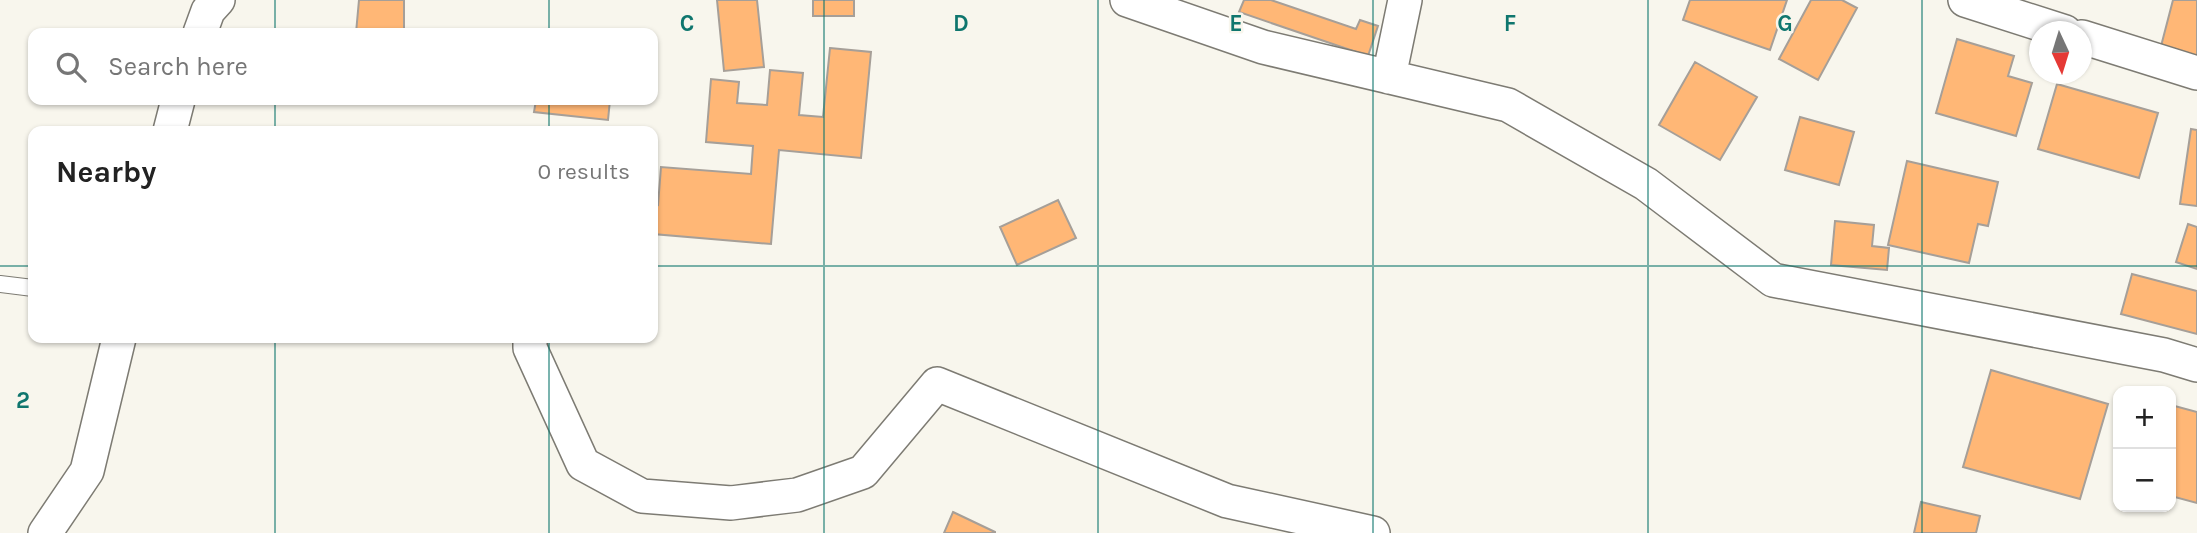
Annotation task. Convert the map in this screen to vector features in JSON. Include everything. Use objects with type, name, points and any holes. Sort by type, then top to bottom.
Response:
[{"type":"street","points":[[202,28],[208,11],[218,0]]},
{"type":"street","points":[[1127,0],[1263,47],[1508,105],[1646,184],[1773,279],[2164,355],[2197,365]]},
{"type":"street","points":[[1389,77],[1405,0]]},
{"type":"street","points":[[1965,0],[2031,21]]},
{"type":"street","points":[[2092,40],[2197,73]]},
{"type":"street","points":[[171,126],[177,105]]},
{"type":"street","points":[[45,533],[87,471],[118,343]]},
{"type":"street","points":[[530,343],[583,464],[642,496],[731,503],[797,495],[863,472],[937,384],[1227,500],[1373,533]]},
{"type":"lane","points":[[0,284],[28,287]]},
{"type":"building","points":[[359,0],[404,0],[404,28],[356,28]]},
{"type":"building","points":[[717,0],[757,0],[764,67],[724,71]]},
{"type":"building","points":[[813,0],[854,0],[854,16],[813,16]]},
{"type":"building","points":[[1244,0],[1271,0],[1356,29],[1360,20],[1378,26],[1368,56],[1239,12]]},
{"type":"building","points":[[1690,0],[1787,0],[1770,50],[1683,20]]},
{"type":"building","points":[[1811,0],[1842,0],[1857,8],[1818,80],[1779,59]]},
{"type":"building","points":[[2173,0],[2197,0],[2197,59],[2160,50]]},
{"type":"building","points":[[1957,39],[2014,56],[2008,76],[2032,84],[2016,136],[1936,113]]},
{"type":"building","points":[[830,48],[871,52],[861,158],[779,150],[771,244],[658,234],[661,167],[751,174],[753,146],[706,142],[711,79],[739,82],[737,103],[767,105],[770,70],[803,73],[799,115],[823,117]]},
{"type":"building","points":[[1695,62],[1757,97],[1720,160],[1659,125]]},
{"type":"building","points":[[2057,84],[2158,113],[2139,178],[2038,149]]},
{"type":"building","points":[[535,105],[610,105],[608,120],[534,112]]},
{"type":"building","points":[[1800,117],[1854,132],[1839,185],[1785,170]]},
{"type":"building","points":[[2191,129],[2197,130],[2197,206],[2180,204]]},
{"type":"building","points":[[1907,161],[1998,182],[1988,226],[1978,224],[1969,263],[1888,245]]},
{"type":"building","points":[[1058,200],[1076,238],[1017,265],[1000,227]]},
{"type":"building","points":[[1835,221],[1874,225],[1872,246],[1889,248],[1887,270],[1831,265]]},
{"type":"building","points":[[2188,224],[2197,227],[2197,269],[2176,262]]},
{"type":"building","points":[[2132,274],[2197,291],[2197,334],[2121,314]]},
{"type":"building","points":[[1991,370],[2108,404],[2080,499],[1963,467]]},
{"type":"building","points":[[2176,406],[2197,412],[2197,503],[2176,497]]},
{"type":"building","points":[[1921,502],[1980,516],[1976,533],[1914,533]]},
{"type":"building","points":[[953,512],[995,532],[995,533],[944,533]]}]
